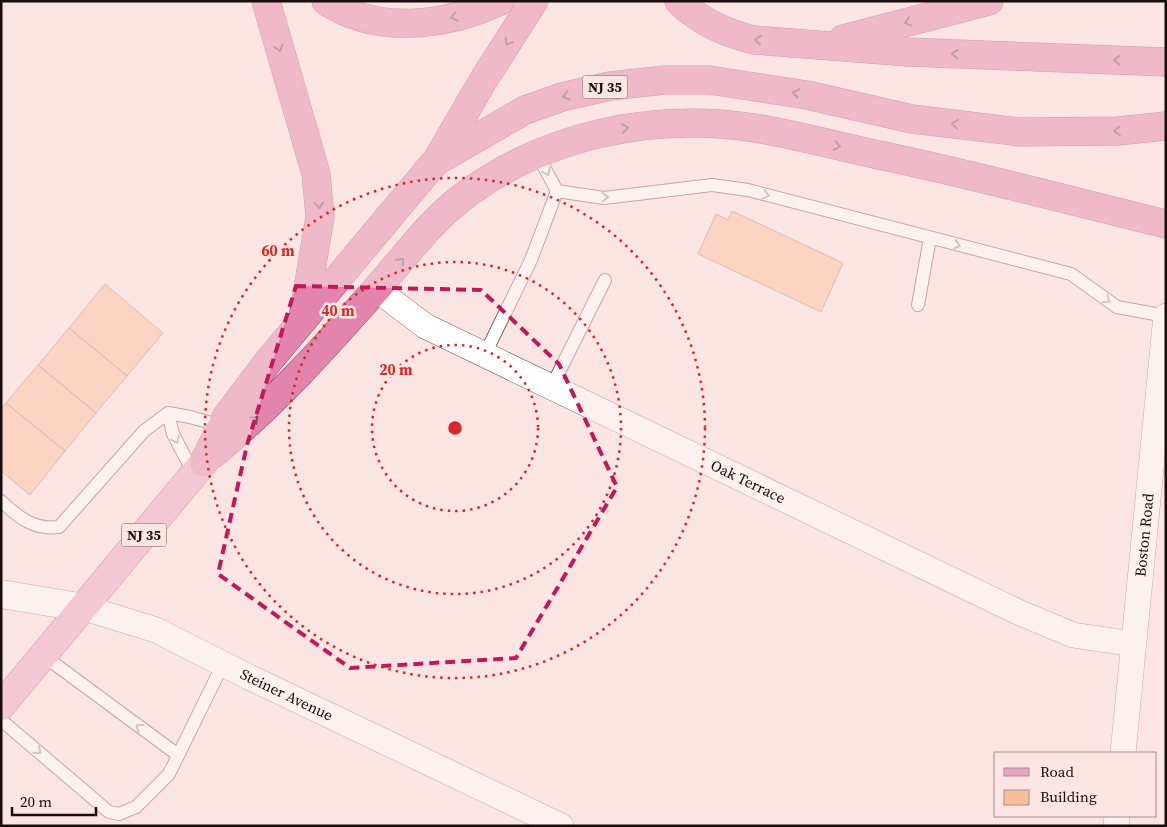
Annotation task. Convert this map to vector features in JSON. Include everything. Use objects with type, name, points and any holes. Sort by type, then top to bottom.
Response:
[{"type":"highway","points":[[266,1],[316,174],[320,203],[320,217],[303,318]]},
{"type":"highway","points":[[326,1],[339,10],[370,20],[396,23],[458,16],[500,1]]},
{"type":"highway","points":[[436,162],[484,79],[534,1]]},
{"type":"highway","points":[[679,1],[707,24],[735,36],[754,40],[907,52],[1166,62]]},
{"type":"highway","points":[[824,44],[990,1]]},
{"type":"highway","name":"NJ 35","points":[[199,468],[222,426],[262,370],[303,318],[436,162],[525,110],[562,97],[610,86],[664,80],[709,80],[807,94],[912,119],[1020,132],[1089,132],[1166,126]]},
{"type":"highway","name":"NJ 35","points":[[199,468],[245,429],[294,382],[448,209],[500,172],[537,154],[579,138],[630,127],[659,124],[707,123],[746,127],[914,162],[1166,224]]},
{"type":"main road","name":"NJ 35","points":[[1,706],[85,608],[199,468]]},
{"type":"street","name":"Oak Terrace","points":[[376,289],[425,326],[1018,612],[1073,635],[1133,644]]},
{"type":"street","name":"Boston Road","points":[[1123,752],[1166,316]]},
{"type":"street","name":"Steiner Avenue","points":[[1,594],[85,608],[156,630],[561,826]]},
{"type":"lane","points":[[485,354],[531,260],[557,191],[537,154]]},
{"type":"lane","points":[[557,191],[604,198],[712,185],[748,190],[1071,274],[1117,307],[1166,316]]},
{"type":"lane","points":[[918,305],[930,238]]},
{"type":"lane","points":[[552,386],[604,280]]},
{"type":"lane","points":[[168,413],[173,434],[199,468]]},
{"type":"lane","points":[[1,501],[22,521],[45,528],[59,527],[144,431],[168,413],[222,426]]},
{"type":"lane","points":[[44,656],[178,756]]},
{"type":"lane","points":[[1,720],[109,812],[119,814],[136,807],[169,774],[223,664]]},
{"type":"highlighted area","points":[[296,286],[481,290],[559,364],[617,487],[516,658],[350,668],[218,574],[247,445]]},
{"type":"building","points":[[732,211],[843,263],[821,312],[698,254],[716,214],[728,220]]},
{"type":"building","points":[[105,284],[163,333],[127,376],[69,328]]},
{"type":"building","points":[[69,328],[127,376],[96,413],[38,365]]},
{"type":"building","points":[[38,365],[96,413],[65,451],[6,403]]},
{"type":"building","points":[[6,403],[65,451],[30,495],[1,471],[1,409]]}]
